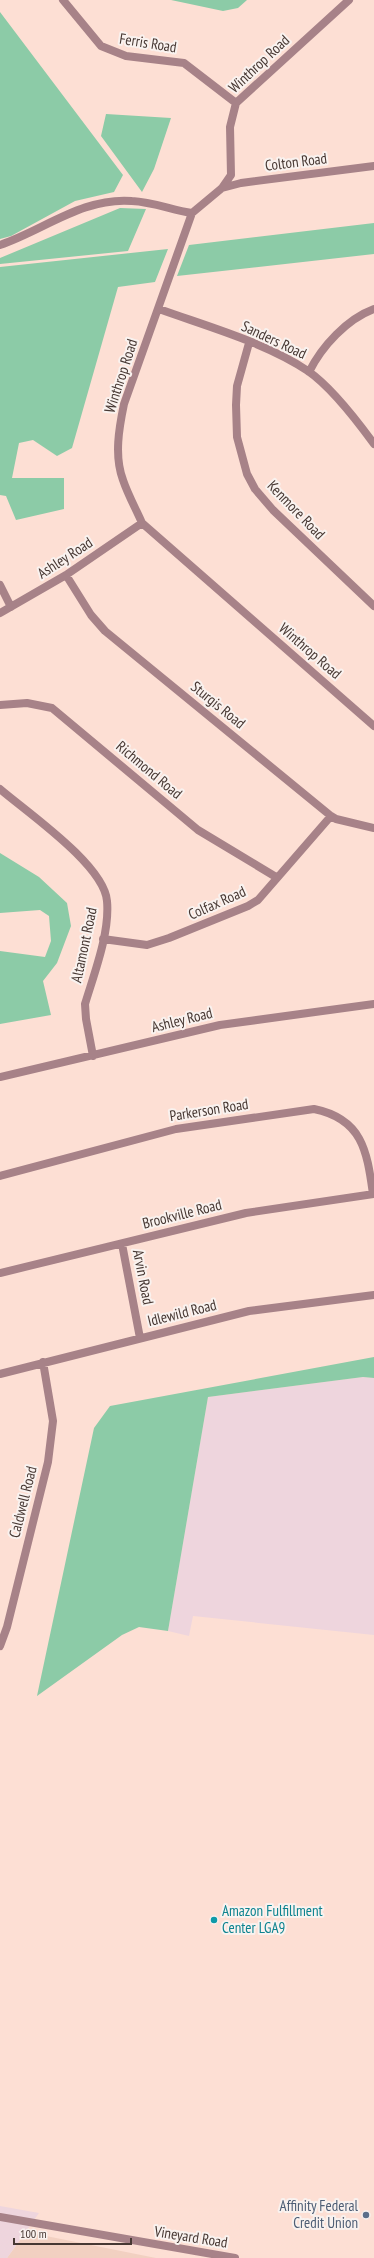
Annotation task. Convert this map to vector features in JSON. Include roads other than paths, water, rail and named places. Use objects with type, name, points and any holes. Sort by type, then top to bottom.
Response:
[{"type":"street","name":"Ferris Road","points":[[63,0],[101,46],[126,56],[184,63],[236,103]]},
{"type":"street","name":"Winthrop Road","points":[[349,0],[236,103],[230,127],[231,175],[222,188],[192,213],[124,404],[119,430],[121,475],[142,523],[374,726]]},
{"type":"street","name":"Colton Road","points":[[222,188],[241,183],[374,166]]},
{"type":"street","points":[[0,245],[23,237],[68,213],[91,205],[132,200],[152,203],[192,213]]},
{"type":"street","name":"Sanders Road","points":[[159,309],[272,351],[309,372],[356,419],[374,444]]},
{"type":"street","points":[[309,372],[337,334],[367,311],[374,309]]},
{"type":"street","name":"Kenmore Road","points":[[249,343],[237,386],[236,405],[237,437],[247,474],[255,489],[273,510],[374,606]]},
{"type":"street","name":"Ashley Road","points":[[0,613],[66,575],[142,523]]},
{"type":"street","name":"Sturgis Road","points":[[66,575],[90,615],[105,631],[331,816],[336,819],[374,828]]},
{"type":"street","points":[[0,585],[12,606]]},
{"type":"street","name":"Richmond Road","points":[[0,705],[27,702],[52,708],[198,830],[276,877]]},
{"type":"street","name":"Altamont Road","points":[[0,789],[85,861],[105,888],[107,917],[103,939],[85,1004],[86,1019],[93,1056]]},
{"type":"street","name":"Colfax Road","points":[[103,939],[147,945],[169,938],[248,906],[258,900],[276,877],[331,816]]},
{"type":"street","name":"Ashley Road","points":[[0,1077],[220,1025],[374,1004]]},
{"type":"street","name":"Parkerson Road","points":[[0,1176],[176,1129],[314,1109],[336,1116],[348,1124],[358,1136],[365,1149],[373,1194]]},
{"type":"street","name":"Brookville Road","points":[[0,1273],[246,1213],[373,1194]]},
{"type":"street","name":"Arvin Road","points":[[122,1244],[140,1338]]},
{"type":"street","name":"Idlewild Road","points":[[0,1374],[249,1311],[374,1294]]},
{"type":"street","name":"Caldwell Road","points":[[0,1646],[7,1627],[48,1462],[53,1421],[43,1362]]},
{"type":"street","name":"Vineyard Road","points":[[0,2217],[235,2258]]},
{"type":"place","name":"Amazon Fulfillment Center LGA9","points":[[214,1920]]},
{"type":"place","name":"Affinity Federal Credit Union","points":[[366,2215]]}]
